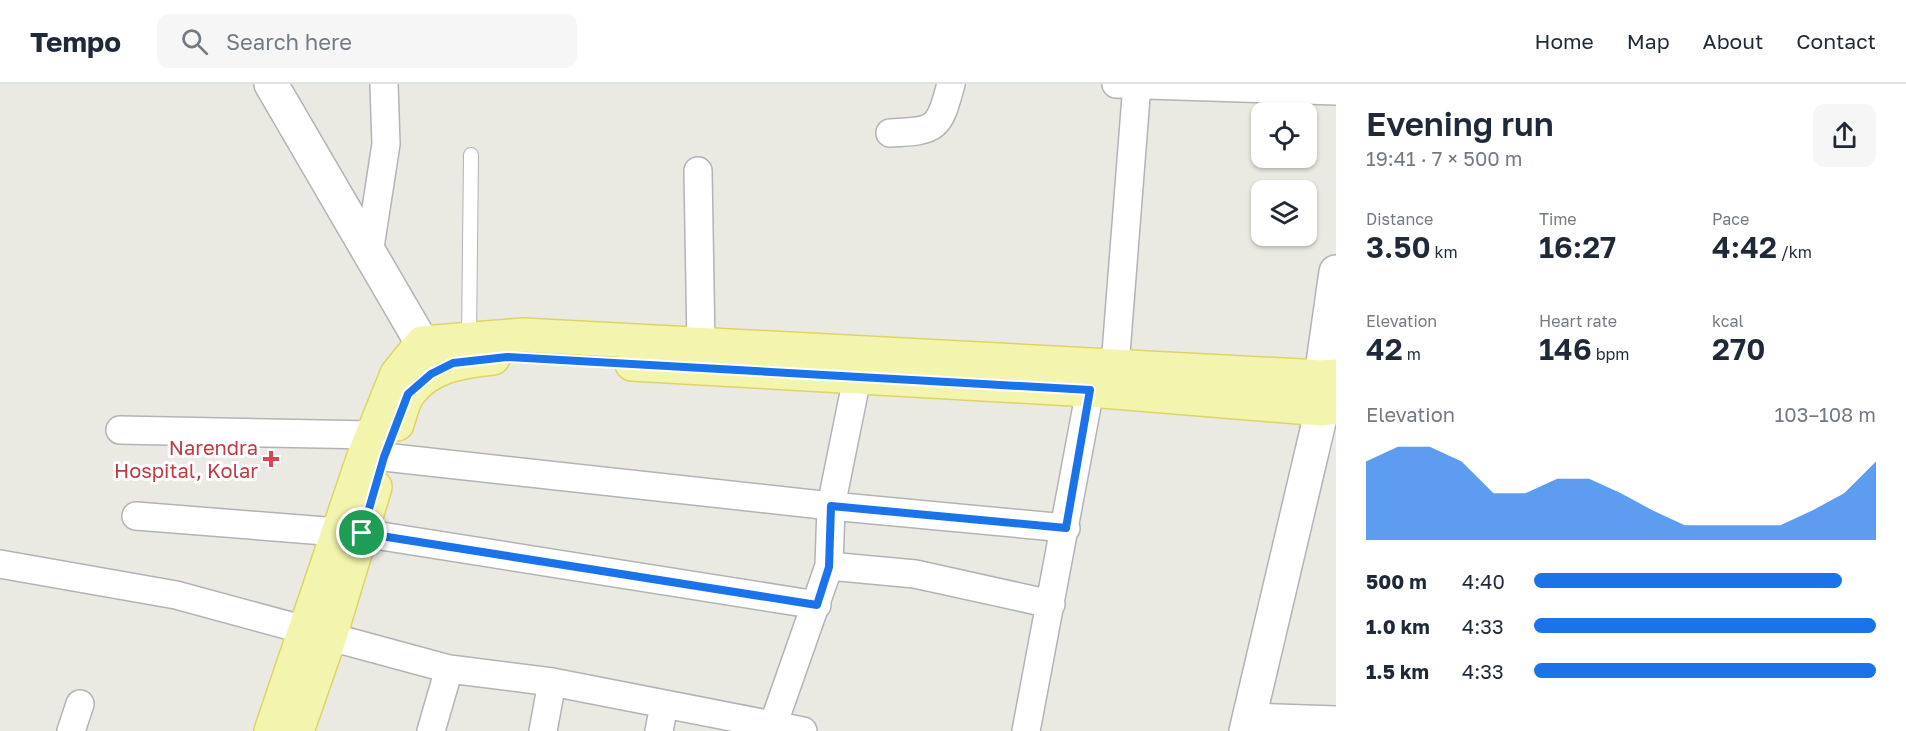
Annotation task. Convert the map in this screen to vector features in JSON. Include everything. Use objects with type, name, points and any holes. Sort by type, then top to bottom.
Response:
[{"type":"main road","points":[[271,731],[317,632],[379,446],[397,374],[422,342],[523,335],[1329,377]]},
{"type":"main road","points":[[379,446],[408,394],[431,374],[453,363],[507,357],[1090,390],[1329,408]]},
{"type":"main road","points":[[297,731],[317,632]]},
{"type":"street","points":[[271,84],[422,342]]},
{"type":"street","points":[[369,254],[386,144],[384,84]]},
{"type":"street","points":[[890,134],[919,132],[934,125],[943,116],[951,84]]},
{"type":"street","points":[[1115,366],[1130,84],[1336,91]]},
{"type":"street","points":[[698,171],[701,345]]},
{"type":"street","points":[[1336,272],[1329,408],[1248,724],[1336,720]]},
{"type":"street","points":[[772,728],[829,567],[831,506],[857,378]]},
{"type":"street","points":[[1026,731],[1066,528],[1090,390]]},
{"type":"street","points":[[120,430],[379,446],[831,506],[1066,528]]},
{"type":"street","points":[[136,516],[350,532],[817,605]]},
{"type":"street","points":[[0,564],[176,595],[449,669],[552,682],[661,718],[803,731]]},
{"type":"street","points":[[829,567],[915,574],[1051,604]]},
{"type":"street","points":[[431,731],[449,669]]},
{"type":"street","points":[[543,731],[552,682]]},
{"type":"street","points":[[71,731],[80,704]]},
{"type":"lane","points":[[469,339],[471,155]]},
{"type":"place","name":"Narendra Hospital, Kolar","points":[[271,459]]},
{"type":"route","points":[[507,357],[1090,390],[1066,528],[831,506],[829,567],[817,605],[362,533],[384,457],[408,394],[431,374],[453,363],[507,357]]}]
